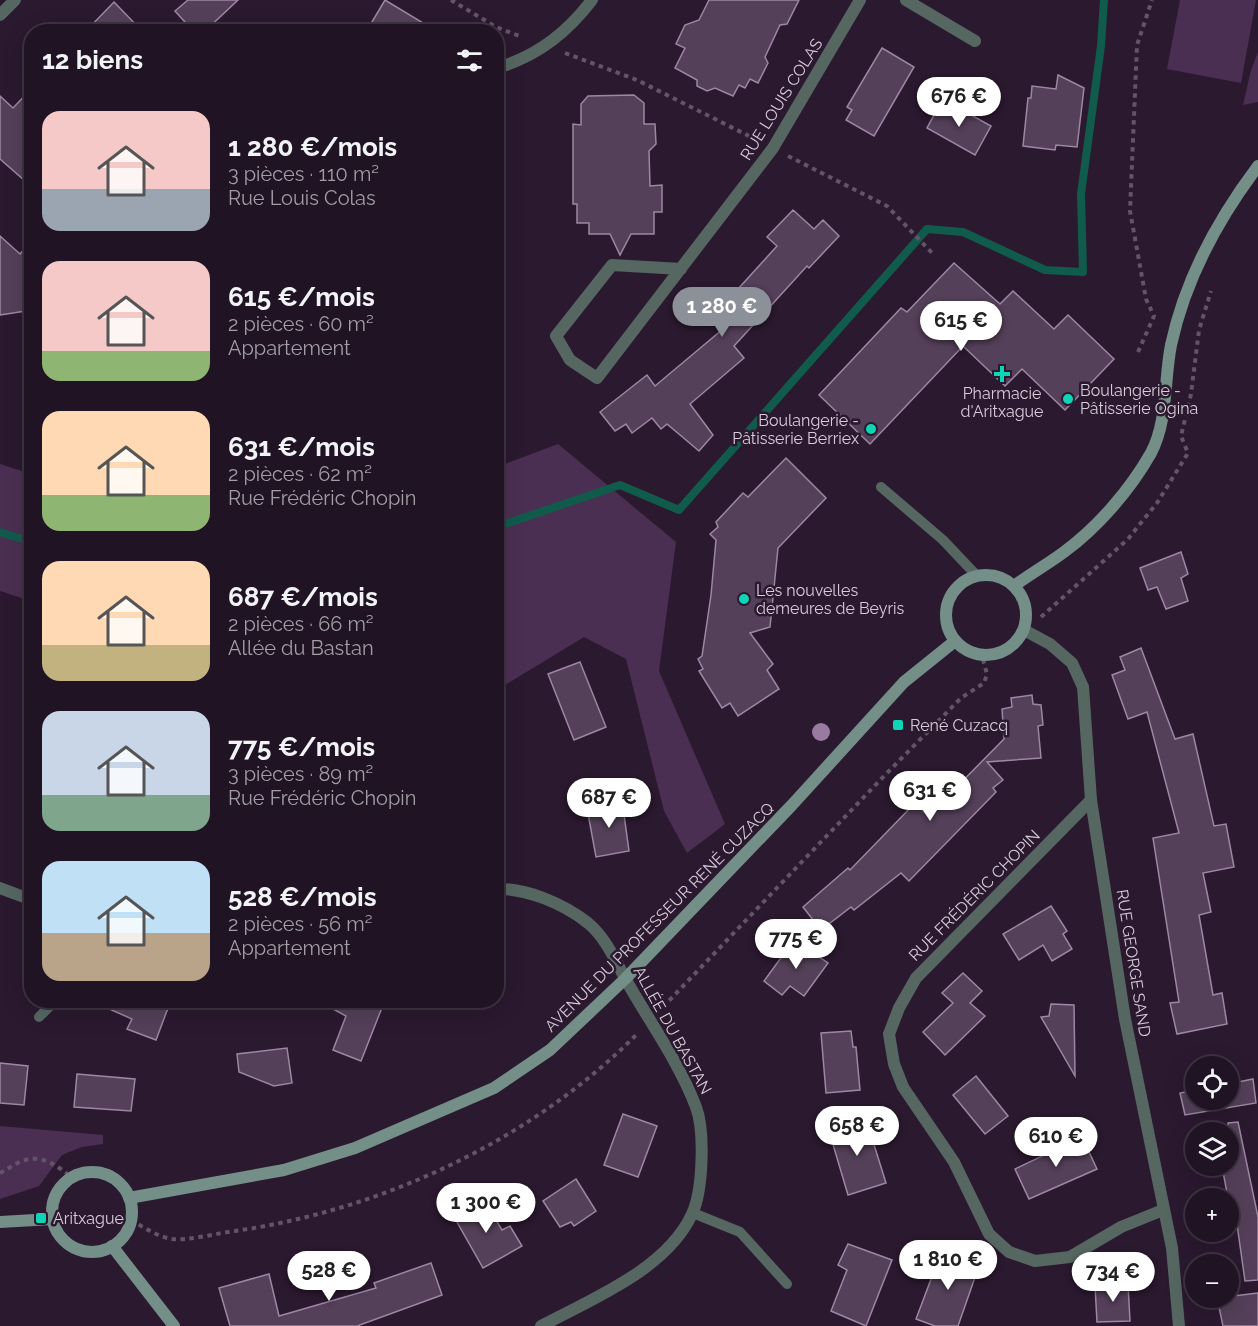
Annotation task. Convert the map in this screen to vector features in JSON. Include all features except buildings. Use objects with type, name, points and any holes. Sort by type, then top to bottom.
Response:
[{"type":"street","points":[[0,15],[15,0]]},
{"type":"street","points":[[504,66],[520,62],[548,46],[580,16],[592,0]]},
{"type":"street","name":"RUE LOUIS COLAS","points":[[681,269],[612,266],[556,336],[570,360],[597,378],[681,269],[773,148],[860,0]]},
{"type":"street","points":[[906,0],[975,41]]},
{"type":"street","points":[[1014,586],[1064,552],[1103,516],[1131,484],[1152,451],[1164,408],[1170,347],[1185,292],[1206,248],[1258,166]]},
{"type":"street","points":[[977,576],[994,576],[1014,586],[1027,615],[1024,630],[1018,642],[995,655],[982,656],[967,651],[955,641],[948,628],[948,602],[962,582],[977,576]]},
{"type":"street","name":"RUE GEORGE SAND","points":[[1024,630],[1050,644],[1072,663],[1083,687],[1091,800],[1125,1019],[1172,1248],[1179,1326]]},
{"type":"street","name":"AVENUE DU PROFESSEUR RENÉ CUZACQ","points":[[129,1198],[284,1170],[355,1148],[438,1115],[494,1088],[550,1050],[626,979],[792,806],[904,682],[955,641]]},
{"type":"street","name":"RUE FRÉDÉRIC CHOPIN","points":[[1091,800],[916,978],[889,1034],[894,1064],[903,1087],[954,1162],[989,1234],[1009,1252],[1035,1261],[1070,1257],[1121,1227],[1163,1210]]},
{"type":"street","points":[[0,888],[24,897]]},
{"type":"street","name":"ALLÉE DU BASTAN","points":[[504,889],[514,888],[556,904],[589,924],[610,949],[697,1108],[702,1143],[699,1181],[693,1213],[678,1236],[627,1281],[541,1326]]},
{"type":"street","points":[[93,1172],[104,1174],[115,1179],[129,1198],[131,1220],[121,1239],[112,1246],[87,1251],[75,1248],[56,1231],[52,1219],[52,1203],[59,1188],[70,1177],[93,1172]]},
{"type":"street","points":[[0,1222],[52,1219]]},
{"type":"street","points":[[112,1246],[174,1326]]},
{"type":"lane","points":[[881,488],[944,540],[977,576]]},
{"type":"lane","points":[[39,1017],[49,1008]]},
{"type":"lane","points":[[693,1213],[740,1232],[787,1284]]},
{"type":"path","points":[[451,0],[491,24]]},
{"type":"path","points":[[1138,352],[1154,316],[1146,299],[1130,211],[1137,45],[1152,0]]},
{"type":"path","points":[[504,30],[548,46]]},
{"type":"path","points":[[573,56],[638,80],[887,206],[934,255]]},
{"type":"path","points":[[0,1173],[22,1161],[34,1159],[54,1162],[70,1177]]},
{"type":"shaded area","points":[[1180,0],[1256,0],[1241,83],[1167,69]]},
{"type":"shaded area","points":[[1258,52],[1258,102],[1243,105],[1251,70]]},
{"type":"shaded area","points":[[558,444],[676,542],[659,671],[725,824],[687,853],[664,811],[626,659],[584,637],[504,686],[504,464]]},
{"type":"shaded area","points":[[0,464],[24,472],[24,599],[0,591]]},
{"type":"shaded area","points":[[0,1126],[103,1135],[103,1144],[82,1147],[62,1155],[39,1186],[0,1199]]},
{"type":"waterway","points":[[504,524],[620,485],[679,510],[927,229],[963,232],[1045,270],[1083,272],[1081,194],[1101,46],[1104,0]]},
{"type":"waterway","points":[[0,532],[24,540]]},
{"type":"place","name":"Pharmacie d'Aritxague","points":[[1002,374]]},
{"type":"place","name":"Boulangerie - Pâtisserie Ogina","points":[[1068,399]]},
{"type":"place","name":"Boulangerie - Pâtisserie Berriex","points":[[871,429]]},
{"type":"place","name":"Les nouvelles demeures de Beyris","points":[[744,599]]},
{"type":"place","name":"René Cuzacq","points":[[898,725]]},
{"type":"place","name":"Aritxague","points":[[41,1218]]}]
